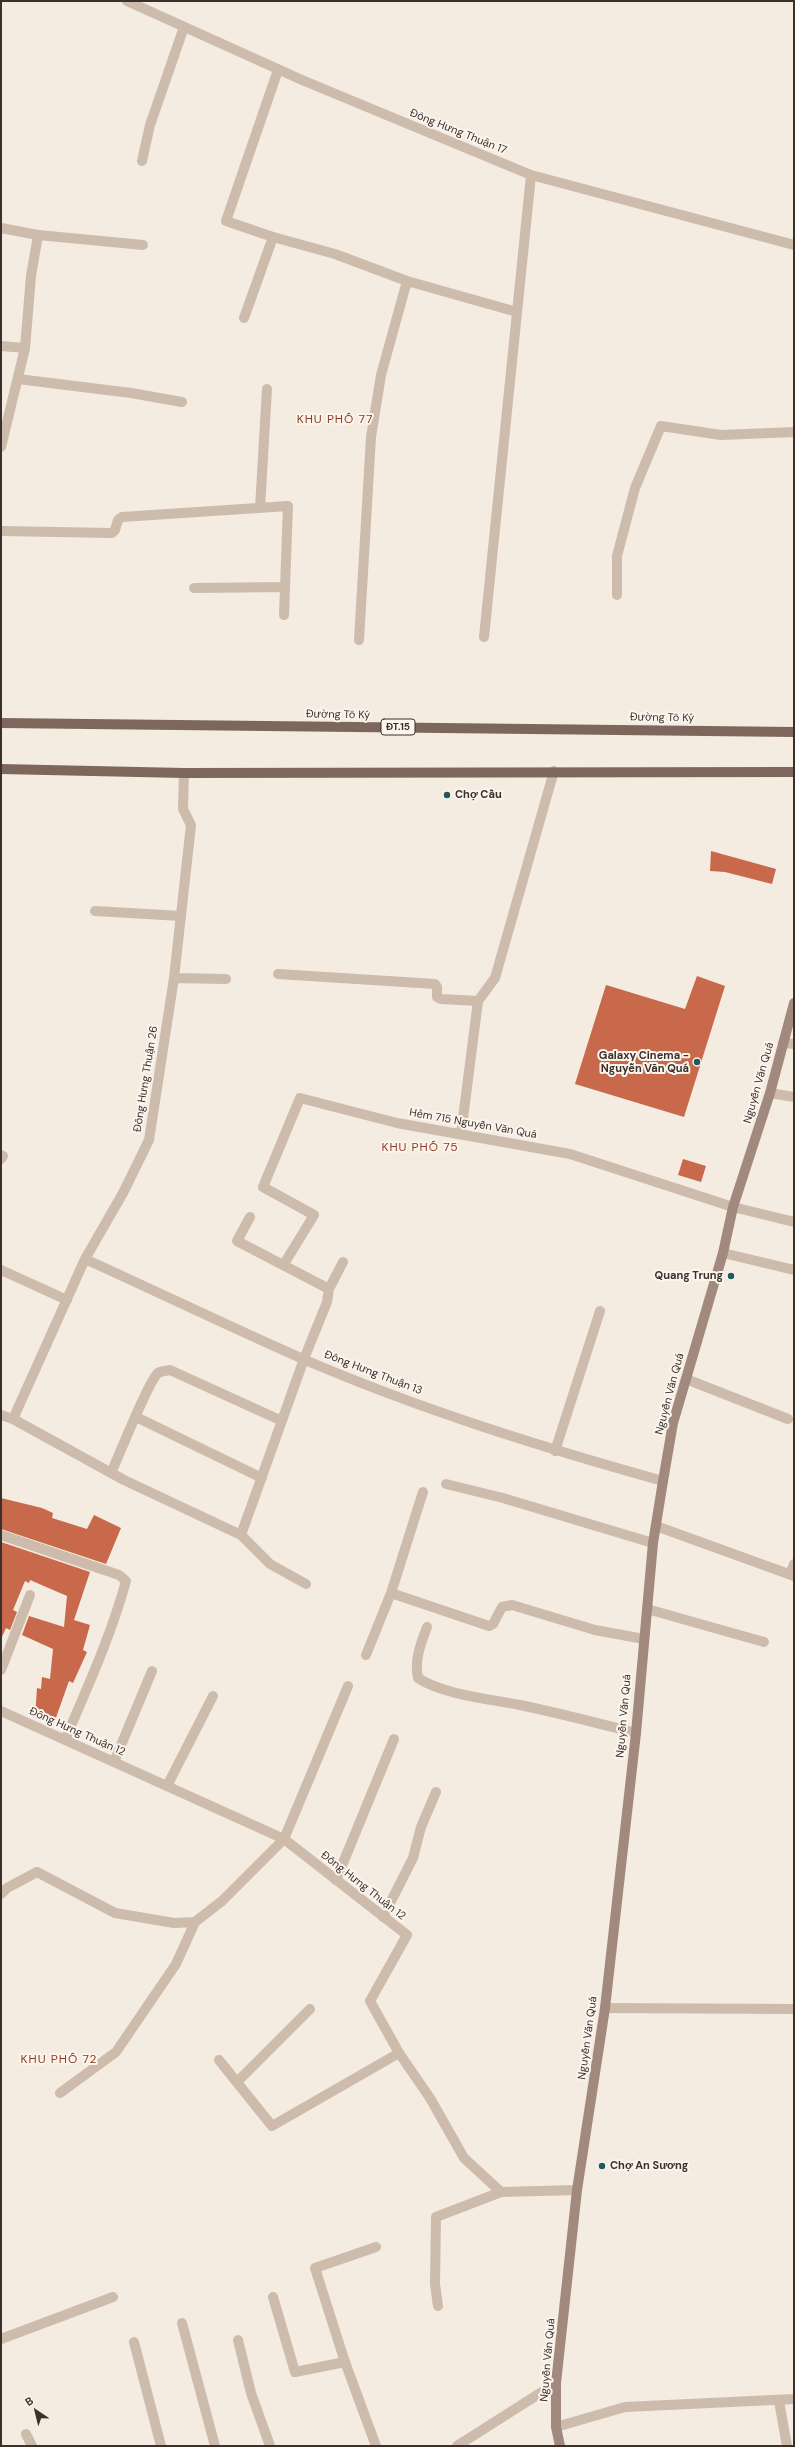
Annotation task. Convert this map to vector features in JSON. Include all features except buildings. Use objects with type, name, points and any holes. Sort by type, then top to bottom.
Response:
[{"type":"main road","name":"Đường Tô Ký","points":[[1,723],[794,732]]},
{"type":"main road","points":[[1,769],[184,773],[554,771],[794,772]]},
{"type":"main road","name":"Nguyễn Văn Quá","points":[[560,2446],[556,2427],[556,2383],[577,2190],[605,2008],[636,1733],[653,1543],[663,1481],[673,1423],[723,1253],[733,1208],[770,1093],[794,1003]]},
{"type":"street","name":"Đông Hưng Thuận 17","points":[[127,1],[278,70],[531,175],[794,245]]},
{"type":"street","points":[[142,161],[150,125],[184,27]]},
{"type":"street","points":[[278,70],[226,221],[273,237],[335,254],[407,281],[518,312]]},
{"type":"street","points":[[484,637],[531,175]]},
{"type":"street","points":[[1,228],[38,235],[143,245]]},
{"type":"street","points":[[1,447],[25,348],[31,276],[38,235]]},
{"type":"street","points":[[244,318],[251,293],[273,237]]},
{"type":"street","points":[[359,640],[371,437],[381,375],[407,281]]},
{"type":"street","points":[[1,346],[25,348]]},
{"type":"street","points":[[18,379],[132,393],[182,402]]},
{"type":"street","points":[[260,508],[267,389]]},
{"type":"street","points":[[617,595],[617,556],[635,488],[661,426],[721,435],[794,432]]},
{"type":"street","points":[[1,531],[112,533],[115,530],[118,520],[122,517],[288,506],[284,615]]},
{"type":"street","points":[[194,588],[285,587]]},
{"type":"street","points":[[461,1134],[478,1002],[495,978],[554,771]]},
{"type":"street","name":"Đông Hưng Thuận 26","points":[[13,1419],[85,1259],[123,1193],[149,1140],[174,978],[191,825],[183,809],[184,773]]},
{"type":"street","points":[[95,910],[180,916]]},
{"type":"street","points":[[278,974],[435,984],[437,988],[436,997],[441,999],[478,1002]]},
{"type":"street","points":[[174,978],[226,979]]},
{"type":"street","points":[[783,1043],[794,1044]]},
{"type":"street","points":[[770,1093],[794,1097]]},
{"type":"street","name":"Hẻm 715 Nguyễn Văn Quá","points":[[284,1264],[314,1215],[263,1187],[300,1098],[397,1123],[570,1154],[733,1208],[794,1222]]},
{"type":"street","points":[[1,1155],[3,1156],[1,1160]]},
{"type":"street","points":[[250,1218],[237,1241],[284,1264],[329,1290]]},
{"type":"street","points":[[723,1253],[794,1270]]},
{"type":"street","name":"Đông Hưng Thuận 13","points":[[85,1259],[304,1359],[445,1414],[555,1451],[663,1481]]},
{"type":"street","points":[[241,1535],[304,1359],[327,1302],[329,1290],[343,1262]]},
{"type":"street","points":[[2,1273],[67,1300]]},
{"type":"street","points":[[555,1451],[600,1311]]},
{"type":"street","points":[[111,1473],[156,1376],[170,1370],[282,1421]]},
{"type":"street","points":[[686,1379],[788,1419]]},
{"type":"street","points":[[1,1415],[13,1419],[111,1473],[241,1535],[270,1564],[306,1584]]},
{"type":"street","points":[[136,1417],[262,1478]]},
{"type":"street","points":[[446,1484],[503,1498],[653,1543]]},
{"type":"street","points":[[366,1655],[391,1593],[423,1492]]},
{"type":"street","points":[[656,1526],[792,1575],[794,1564]]},
{"type":"street","points":[[1,1535],[119,1575],[126,1581],[121,1601],[88,1687],[65,1740]]},
{"type":"street","points":[[391,1593],[484,1625],[493,1624],[502,1606],[512,1605],[595,1630],[644,1639]]},
{"type":"street","points":[[1,1670],[30,1595]]},
{"type":"street","points":[[647,1609],[764,1642]]},
{"type":"street","points":[[427,1627],[418,1653],[416,1669],[418,1678],[424,1682],[460,1693],[564,1714],[636,1733]]},
{"type":"street","points":[[114,1762],[152,1671]]},
{"type":"street","points":[[60,2093],[116,2052],[176,1964],[195,1922],[222,1901],[284,1839],[348,1686]]},
{"type":"street","points":[[167,1786],[213,1696]]},
{"type":"street","name":"Đông Hưng Thuận 12","points":[[1,1711],[284,1839],[407,1936],[370,2001],[399,2053],[430,2098],[464,2158],[501,2192]]},
{"type":"street","points":[[336,1880],[394,1739]]},
{"type":"street","points":[[383,1917],[413,1858],[421,1827],[436,1792]]},
{"type":"street","points":[[1,1894],[7,1888],[37,1872],[115,1913],[174,1923],[195,1922]]},
{"type":"street","points":[[237,2082],[310,2008]]},
{"type":"street","points":[[605,2008],[794,2009]]},
{"type":"street","points":[[219,2060],[272,2126],[399,2053]]},
{"type":"street","points":[[438,2306],[435,2284],[436,2218],[501,2192],[577,2190]]},
{"type":"street","points":[[376,2247],[315,2268],[345,2362],[376,2446]]},
{"type":"street","points":[[1,2339],[113,2297]]},
{"type":"street","points":[[273,2297],[295,2372],[345,2362]]},
{"type":"street","points":[[182,2323],[215,2446]]},
{"type":"street","points":[[238,2340],[251,2393],[270,2446]]},
{"type":"street","points":[[134,2342],[161,2446]]},
{"type":"street","points":[[457,2446],[556,2383]]},
{"type":"street","points":[[556,2427],[625,2407],[778,2401],[794,2399]]},
{"type":"street","points":[[778,2401],[787,2446]]},
{"type":"street","points":[[26,2434],[32,2446]]},
{"type":"place","name":"Chợ Cầu","points":[[447,795]]},
{"type":"place","name":"Galaxy Cinema - Nguyễn Văn Quá","points":[[697,1062]]},
{"type":"place","name":"Quang Trung","points":[[731,1276]]},
{"type":"place","name":"Chợ An Sương","points":[[602,2166]]},
{"type":"district","name":"KHU PHỐ 77","points":[[335,420]]},
{"type":"district","name":"KHU PHỐ 75","points":[[420,1148]]},
{"type":"district","name":"KHU PHỐ 72","points":[[59,2060]]}]
